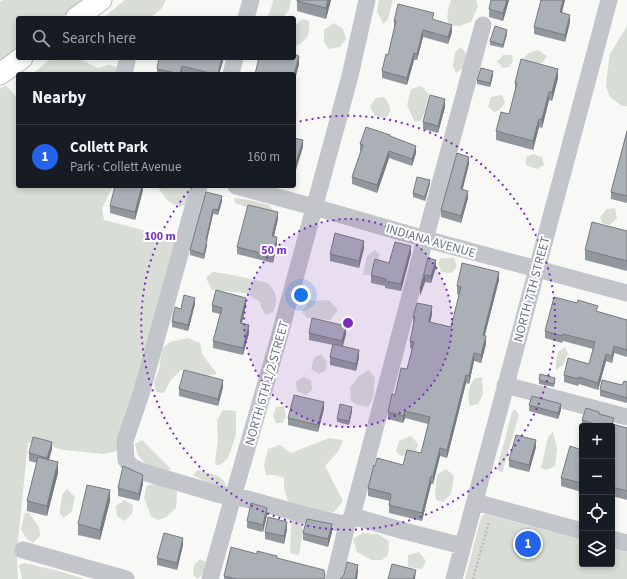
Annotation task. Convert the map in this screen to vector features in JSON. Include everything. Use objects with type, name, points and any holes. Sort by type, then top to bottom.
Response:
[{"type":"main road","points":[[79,16],[101,0]]},
{"type":"main road","points":[[0,74],[19,60]]},
{"type":"street","points":[[247,16],[251,0]]},
{"type":"street","name":"NORTH 6TH 1/2 STREET","points":[[210,579],[278,341],[350,76],[367,0]]},
{"type":"street","name":"NORTH 7TH STREET","points":[[454,579],[609,0]]},
{"type":"street","points":[[334,579],[483,25]]},
{"type":"street","points":[[232,72],[234,60]]},
{"type":"street","points":[[198,188],[141,394],[126,438],[126,460],[131,466],[143,472],[221,495],[247,498],[301,514],[404,531],[463,546]]},
{"type":"street","name":"INDIANA AVENUE","points":[[243,188],[425,239],[627,293]]},
{"type":"street","points":[[505,385],[627,417]]},
{"type":"street","points":[[475,502],[579,530]]},
{"type":"street","points":[[615,540],[627,543]]},
{"type":"street","points":[[23,550],[126,579]]},
{"type":"path","points":[[473,579],[493,507]]},
{"type":"shaded area","points":[[4,0],[84,0],[63,16],[16,16],[16,49],[0,61],[0,2]]},
{"type":"shaded area","points":[[125,0],[166,0],[162,8],[152,16],[105,16]]},
{"type":"shaded area","points":[[273,0],[291,0],[289,10],[284,16],[268,16],[271,10]]},
{"type":"shaded area","points":[[379,0],[393,0],[388,19],[383,24],[377,11]]},
{"type":"shaded area","points":[[451,0],[476,0],[478,6],[471,22],[459,26],[449,25],[448,13]]},
{"type":"shaded area","points":[[302,19],[309,21],[309,30],[306,39],[296,46],[296,25]]},
{"type":"shaded area","points":[[334,23],[343,29],[346,39],[340,47],[329,49],[324,42],[324,30]]},
{"type":"shaded area","points":[[627,26],[627,106],[622,106],[610,97],[606,87],[610,54]]},
{"type":"shaded area","points":[[461,47],[467,55],[465,66],[456,73],[453,66],[455,52]]},
{"type":"shaded area","points":[[538,50],[547,56],[542,63],[533,65],[522,61],[528,53]]},
{"type":"shaded area","points":[[503,55],[512,55],[513,61],[509,67],[502,68],[497,62]]},
{"type":"shaded area","points":[[50,60],[83,60],[98,68],[109,65],[117,67],[118,72],[34,72]]},
{"type":"shaded area","points":[[6,85],[16,97],[16,188],[112,188],[102,208],[104,220],[181,240],[121,450],[104,454],[64,450],[34,442],[28,443],[18,541],[18,579],[0,579],[0,89]]},
{"type":"shaded area","points":[[421,86],[429,94],[421,121],[414,121],[407,105],[411,89]]},
{"type":"shaded area","points":[[502,95],[505,103],[499,110],[494,112],[488,107],[491,97]]},
{"type":"shaded area","points":[[384,97],[390,108],[386,118],[375,116],[370,106],[376,98]]},
{"type":"shaded area","points":[[533,154],[542,157],[544,165],[537,169],[526,165],[526,157]]},
{"type":"shaded area","points":[[188,188],[190,191],[187,203],[180,207],[168,201],[159,189]]},
{"type":"shaded area","points":[[234,198],[269,205],[273,210],[263,211],[249,208],[235,203]]},
{"type":"shaded area","points":[[615,208],[617,218],[610,225],[602,223],[600,217],[607,209]]},
{"type":"shaded area","points":[[375,250],[380,255],[369,275],[363,275],[367,256]]},
{"type":"shaded area","points":[[441,258],[454,258],[457,266],[452,273],[441,272],[438,263]]},
{"type":"shaded area","points":[[213,272],[268,283],[276,297],[276,304],[273,312],[266,315],[260,302],[246,293],[212,290],[206,278]]},
{"type":"shaded area","points":[[329,300],[338,310],[330,320],[307,318],[302,312],[309,301]]},
{"type":"shaded area","points":[[188,338],[200,343],[202,354],[217,374],[205,376],[181,370],[170,381],[164,393],[156,392],[154,382],[159,369],[162,349],[170,342]]},
{"type":"shaded area","points":[[565,347],[568,354],[563,365],[556,370],[558,352]]},
{"type":"shaded area","points":[[321,354],[327,362],[326,370],[319,374],[311,369],[314,358]]},
{"type":"shaded area","points":[[369,370],[375,378],[373,399],[368,407],[358,405],[351,401],[350,388],[359,376]]},
{"type":"shaded area","points":[[303,377],[311,380],[312,390],[306,395],[297,391],[296,382]]},
{"type":"shaded area","points":[[482,377],[483,394],[478,404],[470,406],[468,395],[470,386],[474,379]]},
{"type":"shaded area","points":[[284,406],[286,417],[282,423],[276,423],[273,416],[276,407]]},
{"type":"shaded area","points":[[515,409],[519,415],[502,473],[497,469],[512,412]]},
{"type":"shaded area","points":[[223,410],[236,411],[236,435],[228,458],[220,465],[216,465],[215,462],[218,440],[217,420]]},
{"type":"shaded area","points":[[553,432],[557,448],[555,466],[546,470],[541,468],[548,437]]},
{"type":"shaded area","points":[[411,436],[418,444],[416,452],[401,456],[396,452],[399,441]]},
{"type":"shaded area","points":[[329,438],[343,440],[338,452],[325,466],[343,501],[334,512],[305,509],[288,501],[284,489],[284,478],[274,475],[266,475],[264,465],[268,449],[280,445],[291,453]]},
{"type":"shaded area","points":[[142,440],[171,469],[167,470],[147,466],[138,455],[135,444]]},
{"type":"shaded area","points":[[446,469],[454,476],[451,494],[443,502],[436,500],[435,494],[437,475]]},
{"type":"shaded area","points":[[198,470],[218,476],[225,482],[226,488],[209,483],[193,475]]},
{"type":"shaded area","points":[[162,484],[177,492],[176,508],[166,517],[158,520],[151,516],[144,498],[147,485]]},
{"type":"shaded area","points":[[67,489],[75,497],[72,511],[64,518],[60,514],[60,510],[62,495]]},
{"type":"shaded area","points":[[124,500],[133,505],[132,514],[124,521],[117,516],[116,506]]},
{"type":"shaded area","points":[[25,513],[29,513],[39,527],[40,536],[33,543],[26,538],[21,529]]},
{"type":"shaded area","points":[[485,514],[579,539],[579,567],[615,567],[615,549],[627,552],[627,579],[465,579],[482,516]]},
{"type":"shaded area","points":[[301,519],[303,531],[299,555],[290,553],[291,527],[292,521]]},
{"type":"shaded area","points":[[362,533],[378,534],[389,541],[388,555],[382,560],[372,560],[357,552],[353,539]]},
{"type":"shaded area","points":[[419,552],[426,561],[422,569],[408,567],[408,555]]},
{"type":"shaded area","points":[[200,559],[206,562],[203,573],[198,579],[193,575],[194,565]]},
{"type":"shaded area","points":[[24,563],[85,579],[22,579],[19,565]]},
{"type":"building","points":[[297,0],[328,0],[326,8]]},
{"type":"building","points":[[491,0],[507,0],[503,13],[489,9]]},
{"type":"building","points":[[541,0],[563,0],[560,12],[570,15],[565,35],[534,27]]},
{"type":"building","points":[[398,4],[434,13],[432,19],[452,25],[448,37],[423,30],[417,54],[414,53],[407,78],[382,71],[386,54],[388,55],[396,21],[394,21]]},
{"type":"building","points":[[495,26],[507,30],[503,45],[490,41]]},
{"type":"building","points":[[296,55],[299,56],[295,72],[256,72],[258,60],[296,60]]},
{"type":"building","points":[[521,59],[558,69],[552,92],[549,92],[542,119],[539,119],[533,141],[496,131],[501,112],[509,114],[517,83],[515,83]]},
{"type":"building","points":[[159,60],[222,60],[218,72],[206,72],[182,66],[180,72],[171,72],[157,69]]},
{"type":"building","points":[[481,68],[493,71],[490,83],[477,80]]},
{"type":"building","points":[[430,95],[445,99],[438,126],[423,122]]},
{"type":"building","points":[[366,127],[416,146],[412,159],[389,151],[377,185],[352,177],[363,145],[360,144]]},
{"type":"building","points":[[627,131],[627,196],[611,192]]},
{"type":"building","points":[[296,138],[303,140],[296,163]]},
{"type":"building","points":[[457,153],[469,157],[461,189],[468,191],[461,216],[441,210]]},
{"type":"building","points":[[417,177],[430,180],[425,197],[413,193]]},
{"type":"building","points":[[114,188],[141,188],[135,212],[110,206]]},
{"type":"building","points":[[206,192],[222,196],[218,210],[213,209],[204,254],[190,250]]},
{"type":"building","points":[[248,205],[278,212],[272,236],[277,237],[273,256],[237,247]]},
{"type":"building","points":[[592,222],[627,231],[627,261],[585,250]]},
{"type":"building","points":[[335,233],[364,241],[359,261],[330,254]]},
{"type":"building","points":[[395,242],[411,246],[401,284],[385,281],[386,279],[371,275],[375,259],[389,263]]},
{"type":"building","points":[[428,258],[436,260],[431,276],[425,275],[420,289]]},
{"type":"building","points":[[462,263],[499,272],[483,335],[486,336],[481,355],[474,353],[469,376],[466,375],[447,450],[440,448],[433,476],[431,476],[422,513],[389,505],[391,494],[368,488],[377,458],[403,465],[407,450],[421,453],[430,417],[405,411],[403,416],[388,412],[392,394],[395,395],[401,368],[407,369],[414,342],[410,341],[415,317],[413,317],[417,303],[432,306],[429,322],[451,327],[461,287],[457,286]]},
{"type":"building","points":[[216,290],[246,298],[240,323],[249,325],[243,348],[213,341],[222,308],[212,305]]},
{"type":"building","points":[[184,295],[195,298],[188,325],[172,321],[175,307],[181,309]]},
{"type":"building","points":[[554,297],[577,303],[578,300],[598,306],[596,311],[627,320],[627,350],[614,346],[612,356],[606,354],[598,383],[579,377],[578,379],[564,375],[568,358],[589,364],[595,342],[563,334],[562,336],[545,331]]},
{"type":"building","points":[[312,318],[346,326],[342,341],[309,333]]},
{"type":"building","points":[[333,344],[359,350],[356,364],[330,357]]},
{"type":"building","points":[[184,370],[223,380],[218,399],[179,389]]},
{"type":"building","points":[[540,374],[555,378],[554,384],[539,380]]},
{"type":"building","points":[[602,380],[622,385],[624,381],[627,382],[627,398],[600,390]]},
{"type":"building","points":[[294,395],[324,402],[318,425],[288,418]]},
{"type":"building","points":[[532,396],[561,404],[558,413],[529,405]]},
{"type":"building","points":[[340,404],[352,407],[349,421],[337,419]]},
{"type":"building","points":[[586,408],[599,412],[599,414],[614,418],[612,423],[592,423],[582,420]]},
{"type":"building","points":[[615,425],[627,428],[627,491],[615,488]]},
{"type":"building","points":[[516,435],[536,440],[529,465],[509,460]]},
{"type":"building","points":[[33,437],[52,442],[47,458],[29,453]]},
{"type":"building","points":[[570,446],[579,449],[579,482],[561,478]]},
{"type":"building","points":[[38,457],[58,462],[47,506],[27,501]]},
{"type":"building","points":[[123,466],[143,475],[139,494],[118,488]]},
{"type":"building","points":[[87,485],[110,490],[100,530],[78,524]]},
{"type":"building","points":[[251,503],[267,508],[263,525],[247,521]]},
{"type":"building","points":[[268,517],[287,522],[284,536],[265,532]]},
{"type":"building","points":[[307,519],[332,524],[328,539],[303,533]]},
{"type":"building","points":[[164,533],[183,538],[177,563],[157,558]]},
{"type":"building","points":[[231,547],[257,554],[257,551],[277,556],[277,558],[324,570],[325,576],[324,579],[237,579],[224,576]]},
{"type":"building","points":[[347,562],[358,565],[355,579],[340,579],[344,575]]},
{"type":"building","points":[[392,564],[416,570],[413,579],[388,579]]},
{"type":"place","name":"Collett Park","points":[[528,544]]}]
